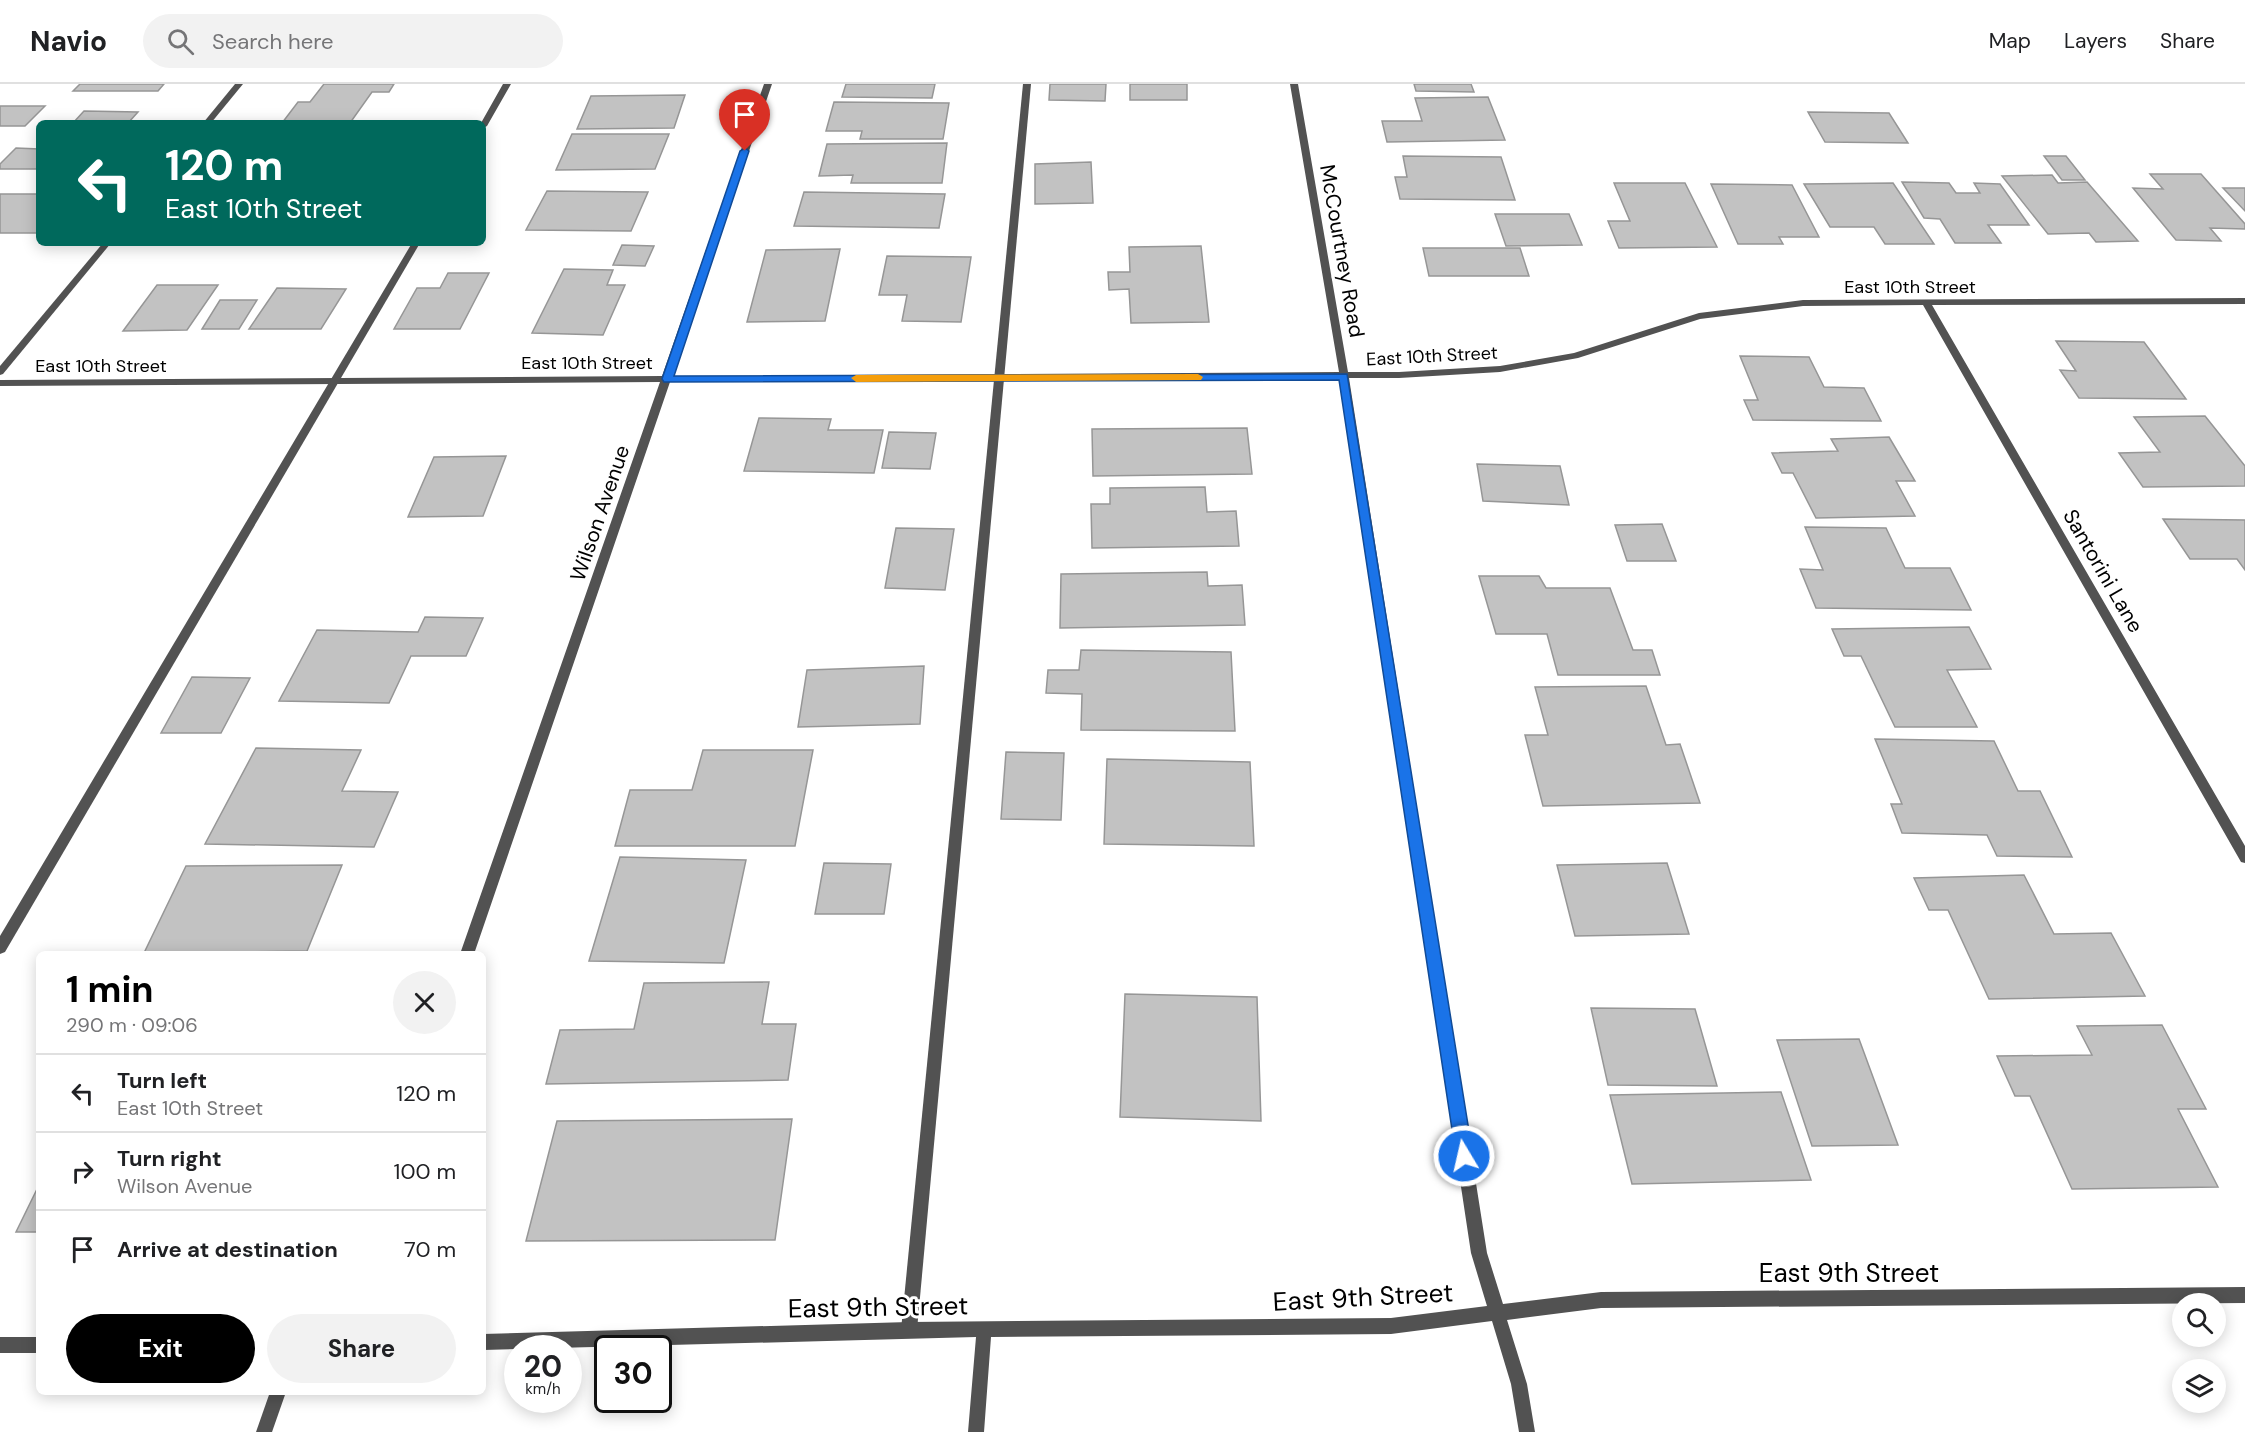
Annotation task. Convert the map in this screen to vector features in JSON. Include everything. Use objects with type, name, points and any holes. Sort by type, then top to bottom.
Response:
[{"type":"street","points":[[209,120],[239,84]]},
{"type":"street","points":[[486,121],[507,84]]},
{"type":"street","name":"Wilson Avenue","points":[[468,951],[668,379],[768,84]]},
{"type":"street","points":[[909,1330],[1027,84]]},
{"type":"street","name":"McCourtney Road","points":[[1294,84],[1344,377],[1479,1253],[1519,1384],[1527,1432]]},
{"type":"street","points":[[0,372],[105,246]]},
{"type":"street","points":[[0,948],[414,246]]},
{"type":"street","name":"East 10th Street","points":[[0,384],[1344,377],[1500,369],[1575,356],[1699,316],[1803,303],[2245,301]]},
{"type":"street","name":"Santorini Lane","points":[[1927,304],[2245,858]]},
{"type":"street","name":"East 9th Street","points":[[486,1342],[909,1330],[1391,1326],[1601,1300],[2245,1295]]},
{"type":"street","points":[[976,1432],[984,1331]]},
{"type":"street","points":[[0,1345],[36,1346]]},
{"type":"street","points":[[264,1432],[277,1395]]},
{"type":"building","points":[[80,84],[164,84],[158,91],[73,91]]},
{"type":"building","points":[[324,84],[394,84],[389,92],[372,92],[352,120],[284,120],[298,102],[310,102]]},
{"type":"building","points":[[846,84],[935,84],[932,98],[842,97]]},
{"type":"building","points":[[1050,84],[1106,84],[1105,101],[1049,100]]},
{"type":"building","points":[[1130,84],[1187,84],[1187,100],[1130,100]]},
{"type":"building","points":[[1414,84],[1471,84],[1474,92],[1416,91]]},
{"type":"building","points":[[685,95],[674,128],[577,129],[591,96]]},
{"type":"building","points":[[1488,97],[1505,140],[1387,142],[1382,121],[1422,121],[1415,98]]},
{"type":"building","points":[[834,102],[949,103],[943,139],[860,139],[862,131],[826,131]]},
{"type":"building","points":[[0,106],[45,106],[25,126],[0,126]]},
{"type":"building","points":[[84,111],[138,112],[131,120],[76,120]]},
{"type":"building","points":[[1808,112],[1889,113],[1908,143],[1825,142]]},
{"type":"building","points":[[572,134],[669,134],[655,169],[556,170]]},
{"type":"building","points":[[947,143],[942,183],[851,183],[853,175],[819,176],[827,144]]},
{"type":"building","points":[[16,148],[36,149],[36,169],[0,169],[0,164]]},
{"type":"building","points":[[1403,156],[1501,157],[1515,200],[1400,199],[1395,177],[1407,177]]},
{"type":"building","points":[[2044,156],[2066,156],[2085,180],[2062,180]]},
{"type":"building","points":[[1091,162],[1093,203],[1035,204],[1035,164]]},
{"type":"building","points":[[2150,174],[2201,174],[2245,224],[2245,229],[2210,228],[2221,241],[2176,240],[2133,188],[2163,189]]},
{"type":"building","points":[[2052,175],[2058,183],[2087,182],[2138,241],[2096,242],[2089,233],[2048,234],[2002,176]]},
{"type":"building","points":[[1902,182],[1949,183],[1956,193],[1980,193],[1974,183],[2000,184],[2029,225],[1988,225],[2001,243],[1955,243],[1940,219],[1924,218]]},
{"type":"building","points":[[1614,183],[1685,183],[1717,247],[1619,248],[1608,221],[1630,221]]},
{"type":"building","points":[[1893,183],[1934,244],[1885,244],[1874,227],[1830,227],[1804,184]]},
{"type":"building","points":[[1711,184],[1792,185],[1819,237],[1779,237],[1783,244],[1738,244]]},
{"type":"building","points":[[2223,188],[2245,188],[2245,211]]},
{"type":"building","points":[[547,191],[648,192],[631,231],[526,230]]},
{"type":"building","points":[[804,192],[945,194],[939,228],[794,226]]},
{"type":"building","points":[[0,194],[36,194],[36,233],[0,233]]},
{"type":"building","points":[[1495,214],[1569,214],[1582,245],[1506,246]]},
{"type":"building","points":[[622,245],[654,246],[645,266],[613,265]]},
{"type":"building","points":[[1201,246],[1209,322],[1131,323],[1129,289],[1109,290],[1108,272],[1130,272],[1129,247]]},
{"type":"building","points":[[1423,248],[1520,248],[1529,276],[1429,276]]},
{"type":"building","points":[[840,249],[825,321],[747,322],[766,250]]},
{"type":"building","points":[[887,256],[971,257],[961,322],[902,321],[907,295],[879,295]]},
{"type":"building","points":[[564,269],[613,270],[607,285],[625,285],[603,335],[532,333]]},
{"type":"building","points":[[448,273],[489,273],[460,329],[394,329],[417,288],[440,288]]},
{"type":"building","points":[[157,285],[218,285],[187,330],[123,331]]},
{"type":"building","points":[[277,288],[346,289],[321,329],[249,329]]},
{"type":"building","points":[[220,300],[257,300],[239,329],[202,329]]},
{"type":"building","points":[[2056,341],[2144,342],[2186,399],[2079,398],[2060,370],[2076,371]]},
{"type":"building","points":[[1740,356],[1809,357],[1824,387],[1864,388],[1881,421],[1753,420],[1744,400],[1758,400]]},
{"type":"building","points":[[2205,416],[2245,466],[2245,486],[2143,487],[2119,453],[2160,452],[2134,417]]},
{"type":"building","points":[[759,418],[831,419],[828,430],[883,430],[874,473],[744,471]]},
{"type":"building","points":[[1247,428],[1252,474],[1093,476],[1092,429]]},
{"type":"building","points":[[889,432],[936,433],[930,469],[882,468]]},
{"type":"building","points":[[1889,437],[1915,481],[1896,481],[1915,516],[1816,518],[1793,473],[1782,473],[1772,453],[1838,451],[1831,439]]},
{"type":"building","points":[[506,456],[483,516],[408,517],[434,457]]},
{"type":"building","points":[[1477,464],[1560,466],[1569,505],[1483,501]]},
{"type":"building","points":[[1205,487],[1207,512],[1236,511],[1239,546],[1092,548],[1091,504],[1110,504],[1110,488]]},
{"type":"building","points":[[2163,519],[2245,520],[2245,570],[2237,559],[2190,559]]},
{"type":"building","points":[[1662,524],[1676,561],[1627,561],[1615,525]]},
{"type":"building","points":[[1805,527],[1886,528],[1905,568],[1950,568],[1971,610],[1816,608],[1800,569],[1823,570]]},
{"type":"building","points":[[896,528],[954,529],[945,590],[885,588]]},
{"type":"building","points":[[1207,572],[1208,586],[1242,585],[1245,625],[1060,628],[1061,574]]},
{"type":"building","points":[[1479,576],[1539,576],[1546,588],[1610,588],[1633,650],[1652,650],[1660,675],[1558,675],[1547,634],[1496,634]]},
{"type":"building","points":[[425,617],[483,618],[466,656],[411,656],[389,703],[279,701],[317,630],[418,632]]},
{"type":"building","points":[[1969,627],[1991,669],[1947,670],[1977,727],[1895,727],[1861,656],[1844,656],[1832,629]]},
{"type":"building","points":[[1081,650],[1231,652],[1235,731],[1081,730],[1082,694],[1046,693],[1048,670],[1079,670]]},
{"type":"building","points":[[924,666],[920,724],[798,727],[807,670]]},
{"type":"building","points":[[192,677],[250,678],[221,733],[161,733]]},
{"type":"building","points":[[1646,686],[1666,745],[1680,744],[1700,803],[1543,806],[1525,735],[1548,735],[1535,687]]},
{"type":"building","points":[[1875,739],[1994,741],[2018,791],[2040,791],[2072,857],[1997,856],[1987,835],[1902,833],[1891,804],[1902,804]]},
{"type":"building","points":[[256,748],[361,750],[342,791],[398,792],[374,847],[205,844]]},
{"type":"building","points":[[703,750],[813,750],[795,846],[615,846],[630,790],[692,790]]},
{"type":"building","points":[[1006,752],[1064,753],[1061,820],[1001,819]]},
{"type":"building","points":[[1107,759],[1250,762],[1254,846],[1104,844]]},
{"type":"building","points":[[620,857],[746,860],[724,963],[589,961]]},
{"type":"building","points":[[824,863],[891,864],[884,914],[815,914]]},
{"type":"building","points":[[1667,863],[1689,934],[1575,936],[1557,865]]},
{"type":"building","points":[[342,865],[307,951],[145,951],[186,866]]},
{"type":"building","points":[[2024,875],[2054,934],[2111,933],[2145,996],[1989,999],[1948,910],[1929,910],[1914,878]]},
{"type":"building","points":[[769,982],[762,1024],[796,1024],[788,1080],[546,1084],[560,1030],[634,1029],[644,983]]},
{"type":"building","points":[[1125,994],[1257,997],[1261,1121],[1120,1117]]},
{"type":"building","points":[[1591,1008],[1695,1009],[1717,1086],[1608,1085]]},
{"type":"building","points":[[2162,1025],[2206,1109],[2178,1109],[2218,1187],[2072,1189],[2030,1096],[2015,1096],[1997,1056],[2092,1055],[2077,1026]]},
{"type":"building","points":[[1859,1039],[1898,1145],[1812,1146],[1777,1040]]},
{"type":"building","points":[[1781,1092],[1811,1180],[1632,1184],[1610,1095]]},
{"type":"building","points":[[792,1119],[775,1240],[526,1241],[557,1121]]},
{"type":"building","points":[[36,1191],[36,1232],[16,1232]]},
{"type":"slow traffic","points":[[856,378],[1198,377]]},
{"type":"route","points":[[745,151],[668,379],[1344,377],[1464,1156]]}]
